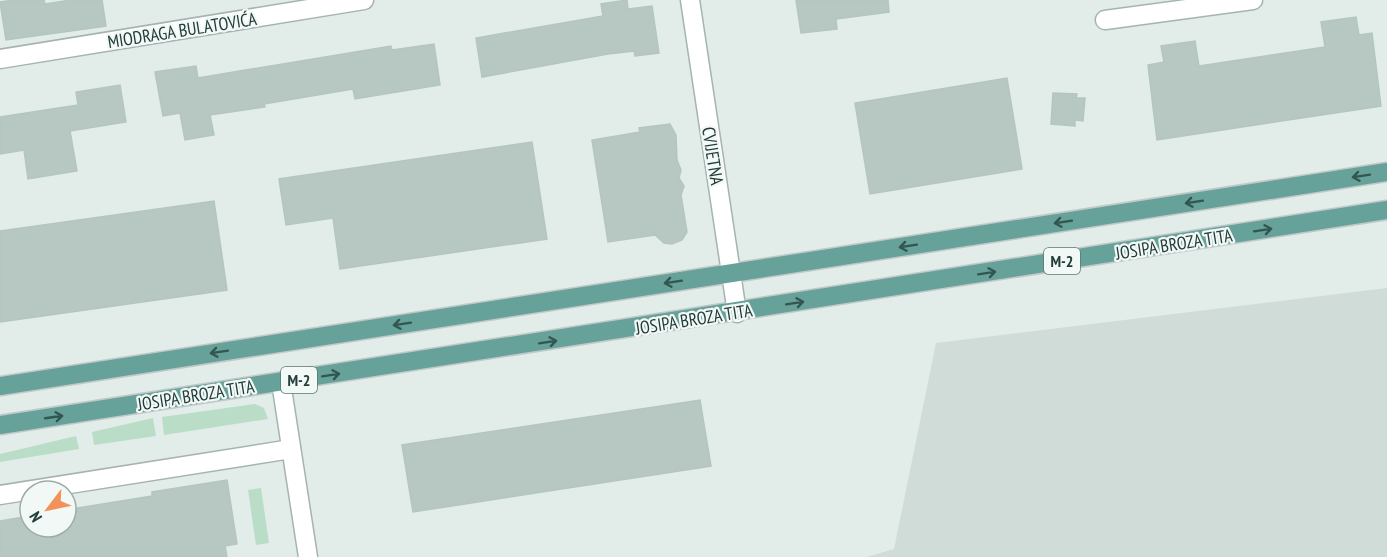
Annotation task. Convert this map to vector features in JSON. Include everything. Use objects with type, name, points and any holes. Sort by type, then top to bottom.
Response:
[{"type":"main road","name":"M-2","points":[[0,386],[1387,172]]},
{"type":"main road","name":"JOSIPA BROZA TITA","points":[[0,425],[737,313],[1387,210]]},
{"type":"street","name":"MIODRAGA BULATOVIĆA","points":[[0,59],[364,0]]},
{"type":"street","name":"CVIJETNA","points":[[690,0],[737,313]]},
{"type":"street","points":[[1105,20],[1253,0]]},
{"type":"street","points":[[281,382],[308,557]]},
{"type":"street","points":[[0,495],[291,449]]},
{"type":"shaded area","points":[[1387,288],[1387,557],[867,557],[894,549],[936,343]]},
{"type":"green space","points":[[255,404],[264,408],[268,419],[164,435],[162,417]]},
{"type":"green space","points":[[153,418],[156,436],[94,445],[92,432]]},
{"type":"green space","points":[[76,436],[79,449],[0,462],[0,454]]},
{"type":"green space","points":[[261,488],[269,543],[256,545],[248,490]]},
{"type":"building","points":[[44,0],[45,4],[71,0],[102,0],[106,26],[6,40],[0,2]]},
{"type":"building","points":[[627,0],[628,9],[652,6],[659,53],[635,56],[634,51],[608,54],[482,77],[476,38],[603,16],[601,4]]},
{"type":"building","points":[[796,0],[888,0],[889,12],[836,19],[837,29],[801,33]]},
{"type":"building","points":[[1356,17],[1359,35],[1372,33],[1381,106],[1157,140],[1148,65],[1164,62],[1161,46],[1195,41],[1199,66],[1325,47],[1321,22]]},
{"type":"building","points":[[434,44],[440,85],[355,99],[353,89],[264,104],[265,107],[210,115],[214,135],[185,140],[180,113],[163,116],[155,72],[196,66],[198,78],[391,46],[392,50]]},
{"type":"building","points":[[1007,78],[1022,169],[870,194],[855,103]]},
{"type":"building","points":[[120,85],[126,122],[70,131],[77,171],[28,179],[24,150],[0,154],[0,117],[78,105],[76,92]]},
{"type":"building","points":[[1053,93],[1077,94],[1076,98],[1085,98],[1083,121],[1075,120],[1075,126],[1051,124]]},
{"type":"building","points":[[670,124],[676,135],[677,160],[681,170],[679,178],[684,186],[681,195],[687,232],[682,240],[672,244],[664,243],[655,235],[608,242],[592,140],[640,132],[639,128]]},
{"type":"building","points":[[532,142],[547,239],[340,269],[333,218],[286,225],[279,179]]},
{"type":"building","points":[[214,201],[227,290],[0,322],[0,231]]},
{"type":"building","points":[[700,400],[711,466],[413,512],[402,445]]},
{"type":"building","points":[[227,480],[237,544],[225,546],[227,557],[0,557],[0,521],[18,518],[18,539],[78,539],[78,508],[152,496],[152,492]]}]
